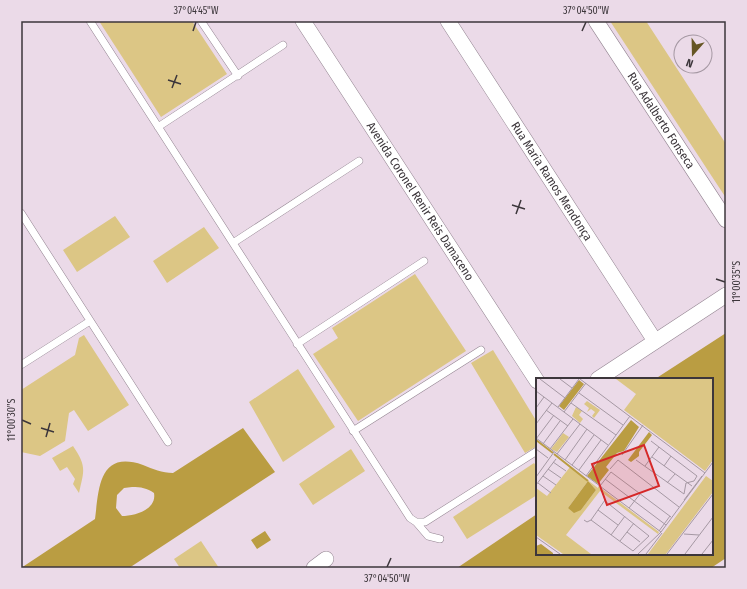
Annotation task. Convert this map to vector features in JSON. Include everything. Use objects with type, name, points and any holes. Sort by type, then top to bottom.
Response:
[{"type":"street","name":"Avenida Coronel Renir Reis Damaceno","points":[[302,21],[536,379]]},
{"type":"street","name":"Rua Maria Ramos Mendonça","points":[[448,21],[655,341]]},
{"type":"street","name":"Rua Adalberto Fonseca","points":[[596,21],[726,220]]},
{"type":"street","points":[[600,378],[726,295]]},
{"type":"lane","points":[[90,21],[410,518],[416,522],[428,536],[440,540]]},
{"type":"lane","points":[[201,21],[238,76]]},
{"type":"lane","points":[[158,127],[283,46]]},
{"type":"lane","points":[[233,243],[359,162]]},
{"type":"lane","points":[[21,213],[168,442]]},
{"type":"lane","points":[[298,344],[424,261]]},
{"type":"lane","points":[[21,365],[90,320]]},
{"type":"lane","points":[[353,430],[482,350]]},
{"type":"lane","points":[[416,522],[425,522],[432,518],[536,452]]},
{"type":"shaded area","points":[[99,21],[192,21],[227,74],[161,117]]},
{"type":"shaded area","points":[[610,21],[646,21],[673,63],[673,74],[680,74],[726,144],[726,198]]},
{"type":"shaded area","points":[[115,216],[130,237],[77,272],[63,250]]},
{"type":"shaded area","points":[[204,227],[219,248],[167,283],[153,261]]},
{"type":"shaded area","points":[[415,274],[466,351],[358,421],[313,354],[338,338],[332,328]]},
{"type":"shaded area","points":[[726,333],[726,558],[711,568],[457,568],[536,515],[536,555],[713,555],[713,378],[657,378]]},
{"type":"shaded area","points":[[84,335],[129,405],[88,431],[74,410],[69,413],[65,441],[40,456],[21,452],[21,390],[75,355],[79,338]]},
{"type":"shaded area","points":[[493,350],[536,420],[536,447],[525,453],[471,363]]},
{"type":"shaded area","points":[[298,369],[335,427],[283,462],[249,402]]},
{"type":"shaded area","points":[[243,428],[275,472],[129,568],[21,568],[95,519],[100,484],[110,467],[118,463],[128,462],[143,465],[161,472],[173,473]],"holes":[[[132,487],[146,489],[154,493],[154,499],[152,504],[144,511],[132,515],[122,516],[116,508],[117,495],[124,488]]]},
{"type":"shaded area","points":[[73,446],[81,459],[83,469],[79,493],[73,484],[75,479],[67,467],[60,471],[52,458]]},
{"type":"shaded area","points":[[351,449],[365,471],[313,505],[299,484]]},
{"type":"shaded area","points":[[534,463],[536,466],[536,496],[467,539],[453,517]]},
{"type":"shaded area","points":[[265,531],[271,540],[257,549],[251,540]]},
{"type":"shaded area","points":[[201,541],[219,568],[180,568],[174,559]]}]
